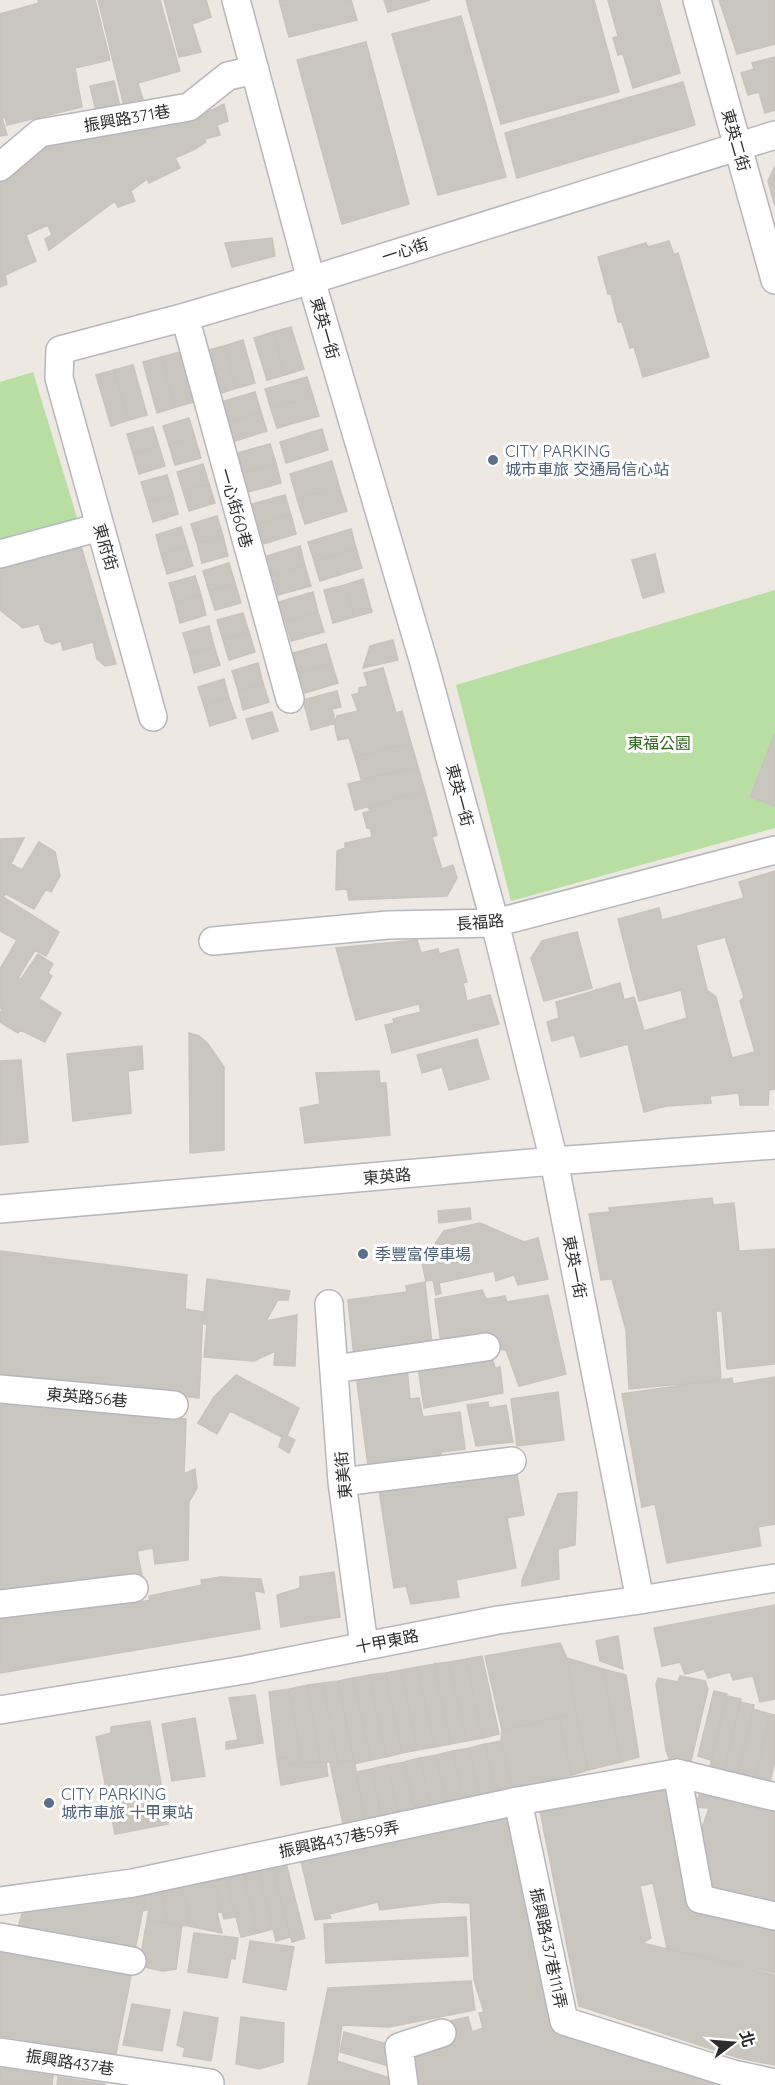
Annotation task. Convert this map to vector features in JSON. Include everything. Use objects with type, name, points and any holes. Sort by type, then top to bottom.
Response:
[{"type":"street","name":"東英一街","points":[[237,0],[310,280],[424,663],[495,923],[554,1161],[640,1600]]},
{"type":"street","name":"東英二街","points":[[697,0],[775,280]]},
{"type":"street","name":"振興路371巷","points":[[0,167],[40,133],[189,107],[228,76],[255,70]]},
{"type":"street","name":"一心街","points":[[59,378],[60,350],[185,317],[310,280],[775,135]]},
{"type":"street","name":"一心街60巷","points":[[185,317],[290,699]]},
{"type":"street","name":"東府街","points":[[59,378],[153,717]]},
{"type":"street","points":[[0,554],[100,527]]},
{"type":"street","name":"長福路","points":[[213,940],[388,925],[495,923],[775,850]]},
{"type":"street","name":"東英路","points":[[0,1209],[554,1161],[775,1145]]},
{"type":"street","name":"東美街","points":[[329,1304],[342,1482],[364,1645]]},
{"type":"street","points":[[334,1369],[486,1347]]},
{"type":"street","name":"東英路56巷","points":[[0,1389],[174,1405]]},
{"type":"street","points":[[342,1482],[512,1461]]},
{"type":"street","name":"十甲東路","points":[[0,1710],[244,1670],[498,1620],[775,1578]]},
{"type":"street","points":[[0,1604],[134,1588]]},
{"type":"street","points":[[677,1773],[700,1899],[775,1916]]},
{"type":"street","name":"振興路437巷59弄","points":[[0,1901],[134,1883],[518,1801],[677,1773],[775,1797]]},
{"type":"street","name":"振興路437巷111弄","points":[[518,1801],[564,2021],[733,2074],[775,2083]]},
{"type":"street","points":[[0,1937],[132,1961]]},
{"type":"street","points":[[405,2085],[399,2047],[442,2033]]},
{"type":"street","name":"振興路437巷","points":[[0,2052],[210,2083],[210,2085]]},
{"type":"green space","points":[[33,372],[78,521],[0,541],[0,382]]},
{"type":"green space","name":"東福公園","points":[[775,590],[775,828],[511,901],[456,685]]},
{"type":"building","points":[[38,0],[95,0],[110,60],[75,68],[82,107],[7,125],[5,117],[2,118],[7,135],[0,136],[0,14],[39,3]]},
{"type":"building","points":[[98,0],[160,0],[180,71],[138,83],[144,103],[124,106]]},
{"type":"building","points":[[164,0],[206,0],[211,17],[192,24],[201,52],[179,57]]},
{"type":"building","points":[[279,0],[351,0],[357,20],[289,37]]},
{"type":"building","points":[[384,0],[430,0],[388,12]]},
{"type":"building","points":[[466,0],[594,0],[619,92],[501,124]]},
{"type":"building","points":[[608,0],[659,0],[680,73],[633,88],[623,54],[618,55],[613,38],[618,36]]},
{"type":"building","points":[[719,0],[775,0],[775,44],[737,54]]},
{"type":"building","points":[[461,16],[506,177],[438,195],[392,34]]},
{"type":"building","points":[[366,42],[409,204],[342,224],[297,60]]},
{"type":"building","points":[[775,57],[775,110],[765,113],[759,92],[748,95],[741,73],[754,69],[752,63]]},
{"type":"building","points":[[114,81],[120,107],[96,111],[90,86]]},
{"type":"building","points":[[683,82],[695,125],[517,178],[505,133]]},
{"type":"building","points":[[224,104],[228,121],[217,125],[220,135],[205,139],[206,142],[195,149],[175,158],[180,168],[149,183],[147,179],[131,191],[135,201],[118,207],[115,201],[49,250],[45,239],[52,235],[48,225],[26,235],[36,261],[5,275],[7,284],[0,287],[0,180],[33,152],[59,142],[210,111]]},
{"type":"building","points":[[775,166],[775,206],[768,181]]},
{"type":"building","points":[[272,238],[275,256],[232,267],[225,243]]},
{"type":"building","points":[[669,241],[674,255],[678,253],[709,357],[643,377],[634,347],[630,348],[622,322],[618,322],[598,257],[646,243],[648,247]]},
{"type":"building","points":[[291,327],[304,369],[285,375],[273,332]]},
{"type":"building","points":[[273,332],[285,375],[267,380],[254,338]]},
{"type":"building","points":[[243,340],[255,383],[237,388],[224,346]]},
{"type":"building","points":[[224,346],[237,388],[218,394],[205,351]]},
{"type":"building","points":[[180,352],[194,402],[176,407],[161,357]]},
{"type":"building","points":[[161,357],[176,407],[157,413],[143,362]]},
{"type":"building","points":[[133,365],[147,415],[129,420],[114,370]]},
{"type":"building","points":[[114,370],[129,420],[111,426],[96,375]]},
{"type":"building","points":[[307,377],[313,396],[271,409],[265,389]]},
{"type":"building","points":[[255,392],[261,412],[227,422],[221,402]]},
{"type":"building","points":[[313,396],[319,416],[277,428],[271,409]]},
{"type":"building","points":[[261,412],[267,431],[232,442],[227,422]]},
{"type":"building","points":[[189,418],[195,438],[169,445],[163,426]]},
{"type":"building","points":[[153,427],[159,446],[133,454],[127,434]]},
{"type":"building","points":[[322,429],[328,450],[286,463],[280,442]]},
{"type":"building","points":[[195,438],[201,458],[175,465],[169,445]]},
{"type":"building","points":[[270,444],[276,463],[243,473],[237,453]]},
{"type":"building","points":[[159,446],[165,466],[139,474],[133,454]]},
{"type":"building","points":[[332,461],[339,486],[297,499],[290,474]]},
{"type":"building","points":[[276,463],[281,483],[248,492],[243,473]]},
{"type":"building","points":[[203,464],[209,484],[183,491],[177,472]]},
{"type":"building","points":[[167,475],[173,495],[147,502],[141,482]]},
{"type":"building","points":[[209,484],[215,503],[189,511],[183,491]]},
{"type":"building","points":[[339,486],[347,511],[305,524],[297,499]]},
{"type":"building","points":[[173,495],[178,514],[153,522],[147,502]]},
{"type":"building","points":[[285,495],[291,515],[258,524],[252,504]]},
{"type":"building","points":[[291,515],[296,534],[263,544],[258,524]]},
{"type":"building","points":[[217,516],[223,536],[197,543],[191,524]]},
{"type":"building","points":[[181,527],[187,546],[161,554],[156,535]]},
{"type":"building","points":[[351,529],[356,548],[314,561],[308,542]]},
{"type":"building","points":[[223,536],[228,556],[202,563],[197,543]]},
{"type":"building","points":[[80,543],[116,664],[105,666],[97,659],[93,642],[63,650],[61,641],[52,644],[45,641],[39,624],[23,628],[0,610],[0,566]]},
{"type":"building","points":[[187,546],[193,566],[167,574],[161,554]]},
{"type":"building","points":[[300,546],[305,566],[272,575],[267,556]]},
{"type":"building","points":[[356,548],[362,568],[320,581],[314,561]]},
{"type":"building","points":[[655,554],[664,592],[643,598],[632,560]]},
{"type":"building","points":[[229,563],[235,583],[209,591],[203,571]]},
{"type":"building","points":[[305,566],[311,586],[278,595],[272,575]]},
{"type":"building","points":[[195,576],[201,595],[175,603],[169,583]]},
{"type":"building","points":[[363,579],[372,612],[354,617],[345,585]]},
{"type":"building","points":[[235,583],[241,603],[215,610],[209,591]]},
{"type":"building","points":[[345,585],[354,617],[333,623],[324,590]]},
{"type":"building","points":[[313,592],[318,612],[285,621],[279,602]]},
{"type":"building","points":[[201,595],[206,615],[180,623],[175,603]]},
{"type":"building","points":[[318,612],[324,632],[291,641],[285,621]]},
{"type":"building","points":[[243,613],[249,632],[223,640],[217,620]]},
{"type":"building","points":[[209,626],[214,646],[189,653],[183,633]]},
{"type":"building","points":[[249,632],[255,652],[229,660],[223,640]]},
{"type":"building","points":[[393,640],[398,660],[363,668],[370,646]]},
{"type":"building","points":[[326,644],[332,664],[299,673],[293,653]]},
{"type":"building","points":[[214,646],[220,665],[194,673],[189,653]]},
{"type":"building","points":[[258,663],[263,683],[238,690],[232,671]]},
{"type":"building","points":[[332,664],[338,683],[305,693],[299,673]]},
{"type":"building","points":[[383,668],[396,713],[402,711],[411,743],[355,757],[349,738],[338,740],[335,728],[337,716],[358,711],[352,695],[359,693],[359,688],[368,686],[364,673]]},
{"type":"building","points":[[224,679],[229,698],[204,706],[198,687]]},
{"type":"building","points":[[263,683],[269,702],[243,710],[238,690]]},
{"type":"building","points":[[337,691],[341,707],[332,709],[336,723],[311,730],[303,700]]},
{"type":"building","points":[[229,698],[236,718],[210,726],[204,706]]},
{"type":"building","points":[[272,712],[278,731],[252,739],[246,719]]},
{"type":"building","points":[[775,733],[775,806],[750,797]]},
{"type":"building","points":[[411,743],[418,767],[361,779],[355,757]]},
{"type":"building","points":[[418,767],[425,791],[355,810],[348,784]]},
{"type":"building","points":[[425,791],[437,835],[432,837],[442,869],[453,865],[457,878],[447,896],[349,900],[347,889],[336,890],[337,851],[345,848],[345,843],[372,837],[363,813],[370,811],[368,807]]},
{"type":"building","points":[[24,838],[11,864],[22,870],[39,842],[55,852],[60,876],[51,892],[46,889],[34,909],[6,894],[3,897],[59,932],[46,956],[35,950],[18,978],[21,979],[38,954],[53,964],[48,973],[52,976],[39,999],[61,1013],[45,1042],[20,1030],[18,1033],[0,1022],[2,1009],[0,1008],[0,969],[17,940],[0,931],[0,839]]},
{"type":"building","points":[[775,871],[775,1089],[769,1090],[768,1105],[740,1105],[739,1093],[710,1096],[711,1103],[666,1106],[644,1112],[628,1044],[581,1057],[574,1035],[552,1041],[547,1022],[559,1018],[556,1002],[620,983],[624,1000],[634,997],[644,1031],[687,1018],[681,990],[639,1001],[618,919],[659,908],[662,920],[744,898],[739,882]],"holes":[[[725,937],[744,997],[740,1001],[755,1052],[732,1058],[716,997],[707,990],[696,945]]]},
{"type":"building","points":[[577,932],[592,988],[544,1001],[531,958],[542,941]]},
{"type":"building","points":[[417,940],[421,953],[438,949],[439,954],[458,949],[467,982],[463,983],[467,1001],[490,995],[499,1024],[392,1053],[385,1025],[394,1023],[393,1019],[421,1012],[419,1004],[356,1020],[336,948]]},
{"type":"building","points":[[189,1033],[199,1036],[208,1044],[224,1067],[224,1150],[190,1153]]},
{"type":"building","points":[[477,1039],[489,1079],[449,1090],[442,1067],[422,1073],[417,1055]]},
{"type":"building","points":[[142,1046],[143,1069],[128,1071],[131,1113],[73,1121],[67,1054]]},
{"type":"building","points":[[21,1060],[28,1142],[0,1145],[0,1061]]},
{"type":"building","points":[[379,1071],[380,1083],[386,1083],[390,1135],[305,1143],[300,1108],[320,1104],[316,1073]]},
{"type":"building","points":[[712,1198],[713,1205],[734,1203],[739,1251],[775,1249],[775,1364],[727,1369],[722,1311],[716,1311],[721,1380],[629,1389],[626,1330],[612,1279],[601,1280],[589,1214],[610,1212],[609,1208]]},
{"type":"building","points":[[470,1208],[471,1219],[439,1223],[438,1211]]},
{"type":"building","points":[[480,1223],[524,1242],[538,1238],[548,1279],[518,1285],[514,1275],[496,1281],[494,1271],[439,1283],[441,1293],[436,1295],[433,1280],[426,1281],[422,1263],[444,1231]]},
{"type":"building","points":[[0,1251],[187,1275],[185,1309],[203,1312],[199,1398],[0,1378]]},
{"type":"building","points":[[207,1279],[290,1291],[288,1300],[278,1300],[266,1321],[297,1315],[295,1366],[274,1365],[275,1351],[254,1361],[204,1357],[207,1324],[203,1324]]},
{"type":"building","points":[[425,1282],[432,1344],[354,1357],[348,1300],[407,1292],[406,1286]]},
{"type":"building","points":[[482,1290],[486,1299],[505,1296],[507,1302],[548,1295],[566,1374],[519,1386],[506,1350],[441,1343],[435,1299]]},
{"type":"building","points":[[492,1357],[495,1368],[500,1367],[503,1393],[424,1408],[418,1367]]},
{"type":"building","points":[[407,1368],[410,1399],[419,1398],[423,1417],[460,1412],[465,1449],[441,1452],[441,1456],[368,1466],[356,1375]]},
{"type":"building","points":[[236,1375],[299,1408],[287,1436],[295,1440],[289,1453],[279,1447],[282,1437],[230,1411],[217,1434],[198,1423],[214,1397]]},
{"type":"building","points":[[775,1377],[775,1524],[758,1527],[761,1546],[667,1563],[655,1504],[642,1507],[622,1394],[732,1378],[733,1384]]},
{"type":"building","points":[[558,1392],[564,1440],[517,1446],[511,1399]]},
{"type":"building","points":[[0,1399],[186,1419],[184,1474],[195,1469],[197,1488],[189,1502],[188,1560],[155,1564],[153,1548],[137,1551],[142,1575],[0,1596]]},
{"type":"building","points":[[488,1402],[489,1408],[506,1405],[513,1442],[476,1446],[467,1405]]},
{"type":"building","points":[[516,1469],[524,1515],[507,1518],[516,1568],[456,1580],[459,1597],[411,1604],[406,1586],[394,1588],[379,1490]]},
{"type":"building","points":[[577,1492],[575,1545],[558,1549],[559,1579],[522,1586],[522,1580],[558,1494]]},
{"type":"building","points":[[334,1572],[340,1617],[281,1627],[277,1595],[300,1588],[300,1577]]},
{"type":"building","points":[[220,1577],[261,1579],[264,1593],[254,1590],[260,1629],[0,1673],[0,1616],[129,1599],[131,1604],[150,1600],[149,1596],[202,1585],[201,1580]]},
{"type":"building","points":[[775,1605],[775,1699],[760,1702],[753,1676],[733,1680],[730,1672],[708,1678],[704,1669],[685,1674],[680,1662],[662,1666],[654,1628]]},
{"type":"building","points":[[618,1636],[623,1669],[600,1661],[596,1641]]},
{"type":"building","points":[[560,1643],[567,1658],[576,1714],[502,1730],[485,1656]]},
{"type":"building","points":[[482,1656],[499,1734],[483,1738],[466,1659]]},
{"type":"building","points":[[567,1658],[603,1669],[621,1762],[588,1770]]},
{"type":"building","points":[[466,1659],[483,1738],[467,1741],[449,1662]]},
{"type":"building","points":[[449,1662],[467,1741],[451,1744],[434,1664]]},
{"type":"building","points":[[434,1664],[451,1744],[435,1747],[417,1667]]},
{"type":"building","points":[[417,1667],[435,1747],[418,1750],[401,1670]]},
{"type":"building","points":[[603,1669],[626,1675],[639,1757],[621,1762]]},
{"type":"building","points":[[401,1670],[418,1750],[402,1753],[385,1673]]},
{"type":"building","points":[[385,1673],[402,1753],[386,1757],[369,1675]]},
{"type":"building","points":[[369,1675],[386,1757],[371,1760],[353,1678]]},
{"type":"building","points":[[680,1676],[705,1681],[708,1689],[690,1765],[670,1761],[666,1750],[656,1684],[658,1678],[678,1682]]},
{"type":"building","points":[[353,1678],[371,1760],[354,1764],[338,1681]]},
{"type":"building","points":[[338,1681],[354,1760],[338,1762],[323,1683]]},
{"type":"building","points":[[323,1683],[338,1762],[320,1762],[308,1685]]},
{"type":"building","points":[[308,1685],[320,1762],[302,1763],[289,1689]]},
{"type":"building","points":[[289,1689],[302,1763],[288,1764],[287,1757],[277,1759],[269,1692]]},
{"type":"building","points":[[714,1691],[727,1694],[711,1760],[698,1756]]},
{"type":"building","points":[[255,1695],[263,1743],[226,1749],[226,1742],[238,1740],[229,1698]]},
{"type":"building","points":[[727,1696],[741,1699],[724,1770],[710,1767]]},
{"type":"building","points":[[740,1702],[754,1705],[738,1774],[724,1770]]},
{"type":"building","points":[[753,1709],[770,1714],[755,1778],[738,1774]]},
{"type":"building","points":[[576,1714],[588,1770],[572,1775],[559,1717]]},
{"type":"building","points":[[770,1714],[775,1715],[775,1761],[770,1782],[755,1778]]},
{"type":"building","points":[[559,1717],[572,1775],[512,1790],[501,1741],[502,1730]]},
{"type":"building","points":[[195,1718],[205,1776],[172,1781],[162,1724]]},
{"type":"building","points":[[150,1721],[168,1824],[115,1834],[96,1737],[111,1733],[111,1727]]},
{"type":"building","points":[[501,1741],[512,1790],[496,1794],[485,1744]]},
{"type":"building","points":[[485,1744],[496,1794],[480,1797],[469,1748]]},
{"type":"building","points":[[469,1748],[480,1797],[463,1800],[453,1751]]},
{"type":"building","points":[[453,1751],[463,1800],[447,1804],[436,1755]]},
{"type":"building","points":[[436,1755],[447,1804],[431,1808],[420,1758]]},
{"type":"building","points":[[287,1757],[288,1764],[326,1762],[328,1776],[281,1785],[277,1759]]},
{"type":"building","points":[[420,1758],[431,1808],[415,1811],[404,1762]]},
{"type":"building","points":[[354,1760],[366,1822],[344,1829],[330,1763]]},
{"type":"building","points":[[404,1762],[415,1811],[398,1814],[388,1765]]},
{"type":"building","points":[[388,1765],[398,1814],[382,1818],[371,1769]]},
{"type":"building","points":[[371,1769],[382,1818],[366,1822],[355,1772]]},
{"type":"building","points":[[676,1787],[695,1905],[775,1922],[775,1973],[667,1948],[653,1883],[640,1886],[651,1938],[642,1943],[775,1975],[775,2065],[739,2058],[579,2006],[540,1811]]},
{"type":"building","points":[[701,1790],[775,1807],[775,1903],[705,1886],[698,1840],[709,1808],[695,1807]]},
{"type":"building","points":[[510,1817],[553,2026],[561,2035],[719,2085],[417,2085],[413,2052],[447,2022],[468,2017],[472,2032],[483,2028],[479,2013],[484,2012],[474,1980],[470,1903],[442,1902],[380,1910],[378,1902],[329,1914],[331,1918],[315,1920],[301,1861]]},
{"type":"building","points":[[286,1863],[305,1938],[292,1942],[272,1865]]},
{"type":"building","points":[[272,1865],[290,1937],[276,1941],[258,1869]]},
{"type":"building","points":[[258,1869],[273,1929],[258,1933],[243,1873]]},
{"type":"building","points":[[243,1873],[258,1933],[241,1937],[226,1877]]},
{"type":"building","points":[[226,1877],[236,1917],[224,1919],[213,1879]]},
{"type":"building","points":[[213,1879],[222,1912],[217,1913],[222,1933],[188,1926],[190,1920],[181,1886]]},
{"type":"building","points":[[181,1886],[190,1920],[188,1926],[165,1923],[166,1914],[161,1890]]},
{"type":"building","points":[[161,1890],[166,1914],[165,1923],[147,1920],[149,1909],[143,1911],[146,1894]]},
{"type":"building","points":[[146,1894],[134,1955],[17,1930],[23,1911]]},
{"type":"building","points":[[466,1917],[468,1956],[326,1963],[324,1924]]},
{"type":"building","points":[[147,1920],[182,1925],[176,1969],[163,1971],[139,1966]]},
{"type":"building","points":[[194,1933],[238,1938],[235,1959],[231,1958],[227,1978],[188,1972]]},
{"type":"building","points":[[250,1941],[294,1947],[286,1990],[243,1982]]},
{"type":"building","points":[[0,1944],[132,1971],[116,2054],[0,2036]]},
{"type":"building","points":[[471,1981],[475,2010],[389,2027],[342,2025],[337,2061],[396,2080],[395,2085],[308,2085],[328,1988]]},
{"type":"building","points":[[132,2004],[170,2010],[162,2051],[123,2045]]},
{"type":"building","points":[[184,2012],[218,2018],[211,2061],[183,2056],[185,2048],[177,2045]]},
{"type":"building","points":[[241,2017],[284,2023],[283,2062],[259,2069],[236,2064]]},
{"type":"building","points":[[344,2032],[391,2045],[389,2066],[340,2052]]},
{"type":"building","points":[[0,2068],[53,2076],[52,2085],[0,2085]]},
{"type":"building","points":[[58,2077],[105,2084],[105,2085],[57,2085]]},
{"type":"place","name":"CITY PARKING 城市車旅 交通局信心站","points":[[493,460]]},
{"type":"place","name":"季豐富停車場","points":[[363,1254]]},
{"type":"place","name":"CITY PARKING 城市車旅 十甲東站","points":[[49,1803]]}]
